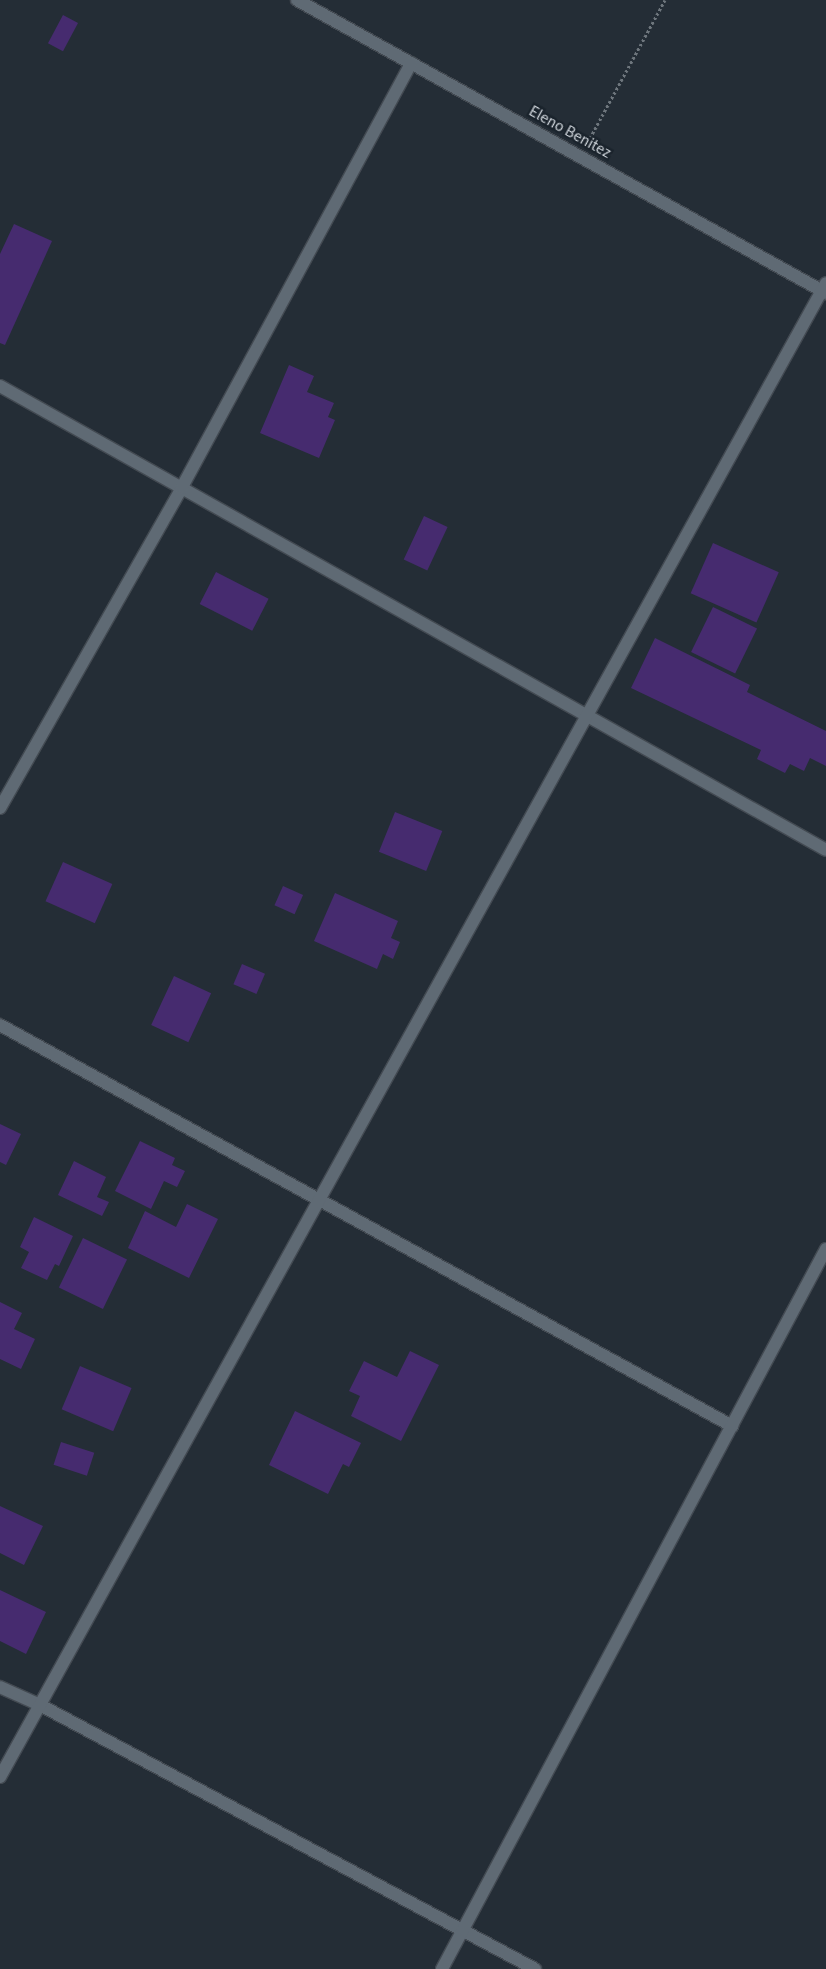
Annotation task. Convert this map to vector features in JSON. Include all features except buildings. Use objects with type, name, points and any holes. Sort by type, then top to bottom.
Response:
[{"type":"street","name":"Eleno Benitez","points":[[297,0],[825,289]]},
{"type":"street","points":[[0,808],[182,487],[411,63]]},
{"type":"street","points":[[0,1777],[587,715],[825,289]]},
{"type":"street","points":[[0,386],[826,850]]},
{"type":"street","points":[[0,1025],[318,1201],[732,1426]]},
{"type":"street","points":[[442,1969],[826,1249]]},
{"type":"street","points":[[0,1687],[40,1705],[535,1969]]},
{"type":"path","points":[[580,156],[664,0]]}]
